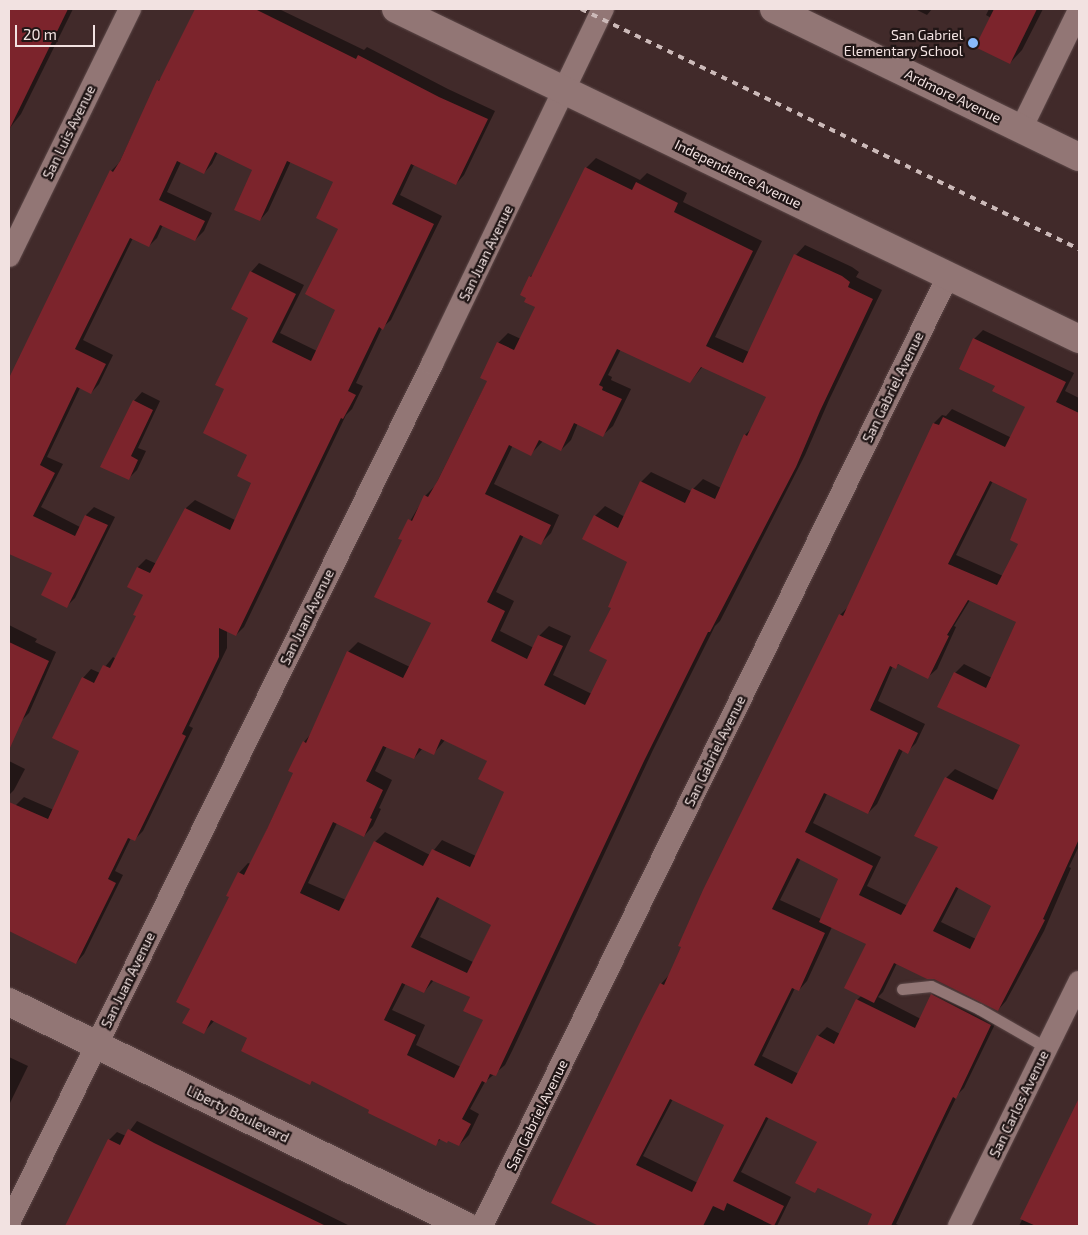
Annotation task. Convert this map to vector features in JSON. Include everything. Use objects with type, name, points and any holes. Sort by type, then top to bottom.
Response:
[{"type":"street","name":"San Luis Avenue","points":[[9,256],[130,9]]},
{"type":"street","name":"Independence Avenue","points":[[396,9],[1079,340]]},
{"type":"street","name":"San Juan Avenue","points":[[9,1223],[603,9]]},
{"type":"street","name":"Ardmore Avenue","points":[[774,9],[1079,157]]},
{"type":"street","points":[[1022,129],[1079,10]]},
{"type":"street","name":"San Gabriel Avenue","points":[[482,1226],[948,276]]},
{"type":"street","name":"San Carlos Avenue","points":[[959,1226],[1079,982]]},
{"type":"street","name":"Liberty Boulevard","points":[[9,1002],[466,1226]]},
{"type":"lane","points":[[902,988],[932,986],[979,1009],[1047,1048]]},
{"type":"building","points":[[9,9],[68,9],[9,130]]},
{"type":"building","points":[[195,9],[255,9],[356,59],[358,55],[439,97],[488,119],[456,185],[411,164],[392,204],[434,224],[383,330],[379,327],[348,391],[356,395],[343,419],[341,418],[236,636],[219,628],[219,657],[182,734],[186,736],[135,841],[128,838],[108,879],[116,883],[76,964],[9,931],[9,802],[48,819],[79,751],[52,738],[82,677],[94,683],[103,665],[110,668],[136,616],[133,615],[143,595],[127,587],[137,567],[150,573],[185,508],[230,530],[251,483],[237,476],[247,455],[203,433],[224,389],[215,385],[248,318],[231,309],[250,271],[296,294],[272,342],[311,361],[335,310],[305,294],[338,229],[316,218],[333,182],[287,161],[260,221],[234,210],[252,170],[215,152],[204,174],[177,161],[159,200],[205,221],[195,241],[160,225],[149,247],[130,238],[75,349],[106,364],[91,394],[77,387],[40,465],[55,473],[33,516],[75,536],[85,515],[108,525],[67,608],[41,595],[52,573],[9,554],[9,378],[110,170],[113,172],[120,161],[157,80],[159,81]]},
{"type":"building","points":[[994,9],[1037,9],[1010,64],[975,47]]},
{"type":"building","points":[[585,167],[632,190],[636,182],[678,203],[674,212],[753,251],[706,346],[743,363],[794,254],[842,276],[850,282],[848,287],[873,299],[820,411],[796,467],[710,632],[708,632],[644,761],[496,1076],[490,1074],[486,1083],[482,1081],[462,1119],[471,1124],[459,1146],[439,1139],[436,1146],[368,1113],[369,1110],[312,1081],[310,1085],[241,1051],[247,1038],[211,1020],[204,1034],[182,1023],[190,1009],[176,1002],[229,897],[226,896],[238,872],[244,875],[267,829],[293,773],[288,771],[303,741],[306,743],[347,651],[403,678],[431,623],[374,597],[402,540],[398,539],[408,519],[412,521],[424,495],[428,497],[438,480],[487,381],[480,378],[497,342],[514,350],[535,307],[524,302],[526,298],[520,295],[529,276],[531,277]],"holes":[[[617,349],[690,383],[701,367],[766,397],[747,436],[744,434],[715,499],[692,488],[685,503],[640,481],[618,528],[594,515],[582,539],[627,562],[608,607],[611,608],[589,651],[607,660],[585,705],[544,685],[563,646],[538,635],[527,659],[491,641],[505,611],[487,602],[520,535],[541,545],[551,525],[485,494],[509,445],[531,456],[539,440],[561,451],[574,423],[603,437],[622,399],[602,390],[603,387],[599,385]],[[441,739],[487,761],[478,779],[504,792],[470,867],[432,849],[423,866],[374,841],[339,911],[300,893],[333,822],[364,837],[372,819],[370,818],[383,790],[366,781],[383,746],[414,759],[419,748],[434,755]],[[437,897],[491,925],[467,973],[411,947]],[[431,980],[470,997],[463,1011],[483,1020],[454,1078],[407,1055],[416,1035],[384,1020],[402,983],[424,993]]]},
{"type":"building","points":[[973,338],[1066,382],[1056,402],[1079,413],[1079,839],[1043,919],[1045,920],[998,1011],[934,979],[927,979],[894,963],[874,1003],[844,988],[866,944],[819,922],[838,879],[797,858],[772,909],[825,933],[799,991],[792,988],[754,1065],[792,1084],[817,1035],[834,1044],[856,999],[915,1028],[931,994],[991,1025],[956,1099],[953,1097],[891,1226],[867,1226],[872,1214],[818,1188],[815,1193],[795,1183],[817,1142],[766,1117],[733,1181],[784,1206],[774,1226],[727,1203],[724,1211],[713,1206],[703,1226],[599,1226],[551,1203],[660,983],[664,985],[681,947],[678,946],[703,890],[839,614],[843,616],[933,423],[939,425],[943,417],[1005,447],[1025,407],[992,391],[995,386],[959,369]],"holes":[[[990,481],[1027,499],[1010,540],[1018,544],[997,585],[948,564]],[[968,600],[1016,622],[986,688],[954,672],[937,707],[1020,745],[993,800],[945,777],[914,836],[938,847],[901,915],[859,895],[873,866],[805,832],[824,793],[868,814],[899,749],[908,754],[918,733],[870,710],[890,666],[896,669],[898,664],[928,679],[949,636],[947,635]],[[956,887],[991,906],[970,949],[933,931]],[[670,1099],[724,1125],[692,1192],[636,1165]]]},
{"type":"building","points":[[133,400],[153,410],[131,456],[138,460],[129,480],[100,467]]},
{"type":"building","points":[[9,642],[49,661],[9,750]]},
{"type":"building","points":[[1079,1098],[1079,1226],[1036,1226],[1020,1219]]},
{"type":"building","points":[[128,1129],[326,1226],[65,1226],[108,1139],[120,1145]]},
{"type":"railway","points":[[581,9],[1079,249]]},
{"type":"place","name":"San Gabriel Elementary School","points":[[973,43]]}]
